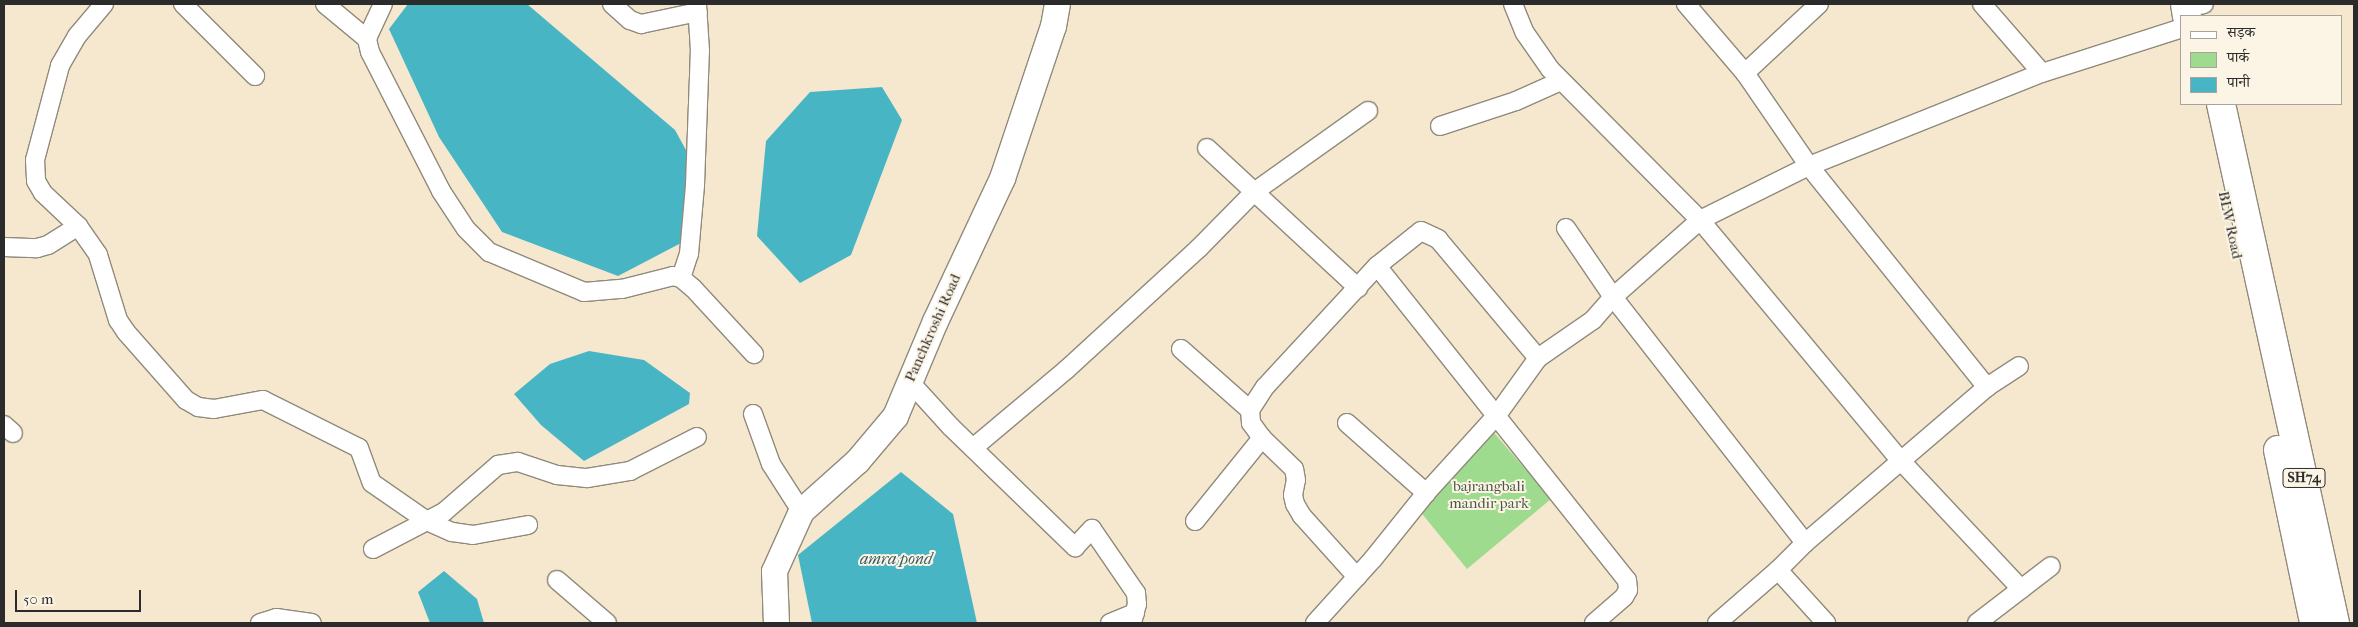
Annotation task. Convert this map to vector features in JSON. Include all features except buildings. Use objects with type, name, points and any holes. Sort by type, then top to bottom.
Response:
[{"type":"main road","name":"BLW Road","points":[[2205,105],[2314,623]]},
{"type":"main road","name":"SH74","points":[[2222,105],[2335,623]]},
{"type":"street","points":[[104,4],[77,36],[60,66],[35,160],[36,181],[43,193],[78,226],[98,255],[118,320],[126,332],[186,400],[198,407],[214,409],[263,400],[352,443],[363,452],[372,483],[428,521],[452,532],[473,535],[528,524]]},
{"type":"street","points":[[183,4],[255,76]]},
{"type":"street","points":[[325,4],[367,39],[370,52],[441,191],[466,229],[489,252],[584,292],[622,289],[673,276],[680,278],[693,288],[754,354]]},
{"type":"street","points":[[367,39],[383,4]]},
{"type":"street","points":[[612,4],[630,20],[641,24],[697,8],[700,51],[695,185],[689,254],[680,278]]},
{"type":"street","name":"Panchkroshi Road","points":[[776,623],[774,571],[801,511],[857,461],[895,416],[1002,178],[1053,26],[1057,4]]},
{"type":"street","points":[[1513,4],[1525,32],[1550,69],[1700,220],[1900,460],[2021,589]]},
{"type":"street","points":[[1686,4],[1745,73],[1809,166],[1987,387]]},
{"type":"street","points":[[1745,73],[1819,4]]},
{"type":"street","points":[[1982,4],[2042,73]]},
{"type":"street","points":[[1315,623],[1357,577],[1426,493],[1497,415],[1538,358],[1593,320],[1613,297],[1700,220],[1809,166],[2042,73],[2180,29]]},
{"type":"street","points":[[1440,126],[1516,101],[1561,81]]},
{"type":"street","points":[[973,448],[1067,369],[1199,248],[1254,192],[1368,111]]},
{"type":"street","points":[[1207,148],[1358,288]]},
{"type":"street","points":[[4,247],[37,248],[48,244],[78,226]]},
{"type":"street","points":[[1566,228],[1613,297],[1805,544]]},
{"type":"street","points":[[1357,577],[1302,516],[1295,504],[1293,495],[1296,480],[1294,469],[1262,438],[1251,423],[1250,410],[1264,387],[1358,288],[1376,266],[1421,231],[1438,239],[1538,358]]},
{"type":"street","points":[[1376,266],[1627,580],[1628,590],[1624,597],[1594,623]]},
{"type":"street","points":[[1181,349],[1250,410]]},
{"type":"street","points":[[1717,623],[1900,460],[1987,387],[2020,366]]},
{"type":"street","points":[[910,382],[973,448],[1075,547],[1092,529],[1136,593],[1134,618],[1110,623]]},
{"type":"street","points":[[753,414],[771,464],[801,511]]},
{"type":"street","points":[[1347,423],[1426,493]]},
{"type":"street","points":[[373,550],[444,512],[498,465],[518,462],[557,476],[588,478],[630,470],[698,436]]},
{"type":"street","points":[[1195,521],[1262,438]]},
{"type":"street","points":[[1977,623],[2051,566]]},
{"type":"street","points":[[1778,570],[1826,623]]},
{"type":"street","points":[[557,580],[607,623]]},
{"type":"street","points":[[260,623],[276,618],[312,623]]},
{"type":"green space","name":"bajrangbali mandir park","points":[[1490,428],[1551,499],[1467,569],[1419,510]]},
{"type":"water","points":[[408,4],[527,4],[675,130],[692,161],[683,242],[618,276],[502,232],[439,137],[389,29]]},
{"type":"water","points":[[882,87],[902,120],[851,255],[800,283],[757,236],[766,141],[810,92]]},
{"type":"water","points":[[589,351],[644,360],[690,393],[689,404],[584,461],[541,425],[514,394],[550,364]]},
{"type":"water","name":"amra pond","points":[[901,472],[953,514],[977,623],[812,623],[798,555]]},
{"type":"water","points":[[444,571],[477,599],[484,623],[430,623],[418,592]]}]
